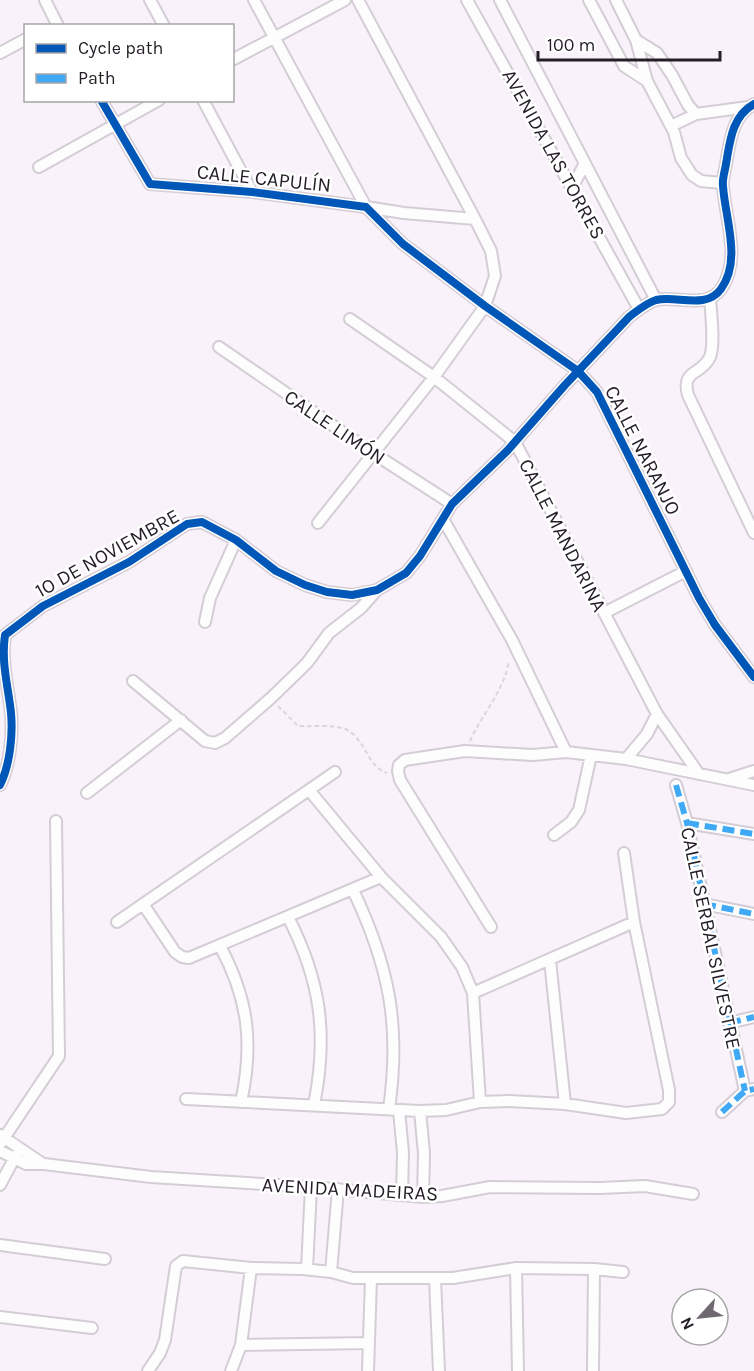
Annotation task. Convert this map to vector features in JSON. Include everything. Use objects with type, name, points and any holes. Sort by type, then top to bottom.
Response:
[{"type":"street","points":[[45,0],[55,24]]},
{"type":"street","points":[[150,0],[163,24]]},
{"type":"street","name":"CALLE NARANJO","points":[[254,0],[368,210],[404,244],[484,306],[578,371],[597,392],[715,625],[754,677]]},
{"type":"street","points":[[234,59],[345,0]]},
{"type":"street","points":[[318,523],[434,377],[484,306],[495,276],[491,251],[358,0]]},
{"type":"street","name":"AVENIDA LAS TORRES","points":[[467,0],[639,309]]},
{"type":"street","name":"AVENIDA LAS TORRES","points":[[500,0],[656,300]]},
{"type":"street","points":[[589,0],[624,66],[647,81]]},
{"type":"street","points":[[616,0],[636,40],[647,81],[671,126],[681,158],[692,175],[701,181],[722,183]]},
{"type":"street","points":[[1,51],[24,40]]},
{"type":"street","points":[[636,40],[657,53],[688,105],[696,114]]},
{"type":"street","points":[[102,102],[115,125]]},
{"type":"street","points":[[39,167],[155,102]]},
{"type":"street","points":[[204,102],[252,192]]},
{"type":"street","points":[[671,126],[696,114],[751,106]]},
{"type":"street","points":[[751,106],[732,131],[722,183],[731,245],[730,263],[723,287],[710,298],[710,356],[705,364],[688,377],[685,384],[688,395],[754,533]]},
{"type":"street","name":"CALLE CAPULÍN","points":[[115,125],[150,184],[252,192],[368,210],[475,219]]},
{"type":"street","points":[[572,188],[585,163]]},
{"type":"street","name":"1O DE NOVIEMBRE","points":[[0,785],[8,759],[12,730],[2,654],[2,631],[43,606],[129,562],[187,524],[202,522],[236,540],[276,571],[305,585],[327,592],[352,595],[377,590],[406,573],[420,556],[452,504],[515,442],[578,371],[639,309],[656,300],[692,301],[710,298]]},
{"type":"street","name":"CALLE MANDARINA","points":[[350,320],[434,377],[515,442],[657,714],[699,774]]},
{"type":"street","name":"CALLE LIMÓN","points":[[219,347],[373,453],[452,504]]},
{"type":"street","points":[[443,519],[512,640],[566,752]]},
{"type":"street","points":[[205,622],[210,598],[236,540]]},
{"type":"street","points":[[604,613],[686,571]]},
{"type":"street","points":[[133,681],[205,741],[215,743],[225,738],[271,698],[307,663],[329,633],[361,608],[377,590]]},
{"type":"street","points":[[626,759],[647,734],[657,714]]},
{"type":"street","points":[[87,793],[181,720]]},
{"type":"street","points":[[491,927],[399,775],[399,765],[405,760],[465,751],[533,755],[566,752],[626,759],[754,786]]},
{"type":"street","points":[[554,835],[571,822],[579,810],[591,755]]},
{"type":"street","points":[[725,780],[754,771]]},
{"type":"street","points":[[117,922],[335,772]]},
{"type":"street","name":"CALLE SERBAL SILVESTRE","points":[[676,785],[687,823],[729,1023],[749,1090]]},
{"type":"street","points":[[309,790],[381,878],[441,937],[462,968],[473,993],[480,1102]]},
{"type":"street","points":[[1,1139],[59,1056],[56,821]]},
{"type":"street","points":[[687,823],[754,834]]},
{"type":"street","points":[[186,1099],[420,1111],[446,1110],[480,1102],[509,1101],[565,1104],[626,1113],[662,1109],[669,1102],[669,1090],[634,922],[624,853]]},
{"type":"street","points":[[143,904],[175,952],[182,957],[189,957],[381,878]]},
{"type":"street","points":[[353,890],[382,960],[390,996],[394,1034],[394,1110],[403,1153],[402,1195]]},
{"type":"street","points":[[704,904],[754,914]]},
{"type":"street","points":[[288,917],[311,968],[322,1022],[321,1059],[314,1105]]},
{"type":"street","points":[[473,993],[634,922]]},
{"type":"street","points":[[220,946],[239,988],[248,1033],[246,1079],[241,1102]]},
{"type":"street","points":[[550,960],[565,1104]]},
{"type":"street","points":[[729,1023],[754,1017]]},
{"type":"street","points":[[722,1112],[749,1090]]},
{"type":"street","points":[[420,1111],[424,1153],[423,1197]]},
{"type":"street","name":"AVENIDA MADEIRAS","points":[[1,1139],[17,1154]]},
{"type":"street","name":"AVENIDA MADEIRAS","points":[[0,1151],[17,1154],[44,1164],[151,1177],[423,1197],[442,1196],[490,1187],[645,1186],[693,1194]]},
{"type":"street","points":[[0,1185],[17,1154]]},
{"type":"street","points":[[307,1269],[311,1187]]},
{"type":"street","points":[[331,1272],[338,1189]]},
{"type":"street","points":[[0,1245],[105,1259]]},
{"type":"street","points":[[148,1371],[160,1353],[165,1340],[176,1266],[183,1261],[251,1268],[307,1269],[353,1278],[453,1278],[516,1268],[594,1269],[623,1272]]},
{"type":"street","points":[[231,1371],[241,1345],[251,1268]]},
{"type":"street","points":[[516,1268],[518,1371]]},
{"type":"street","points":[[593,1371],[594,1269]]},
{"type":"street","points":[[368,1371],[371,1278]]},
{"type":"street","points":[[435,1279],[439,1371]]},
{"type":"street","points":[[0,1317],[92,1328]]},
{"type":"street","points":[[241,1345],[369,1343]]},
{"type":"path","points":[[465,751],[476,727],[494,699],[508,667],[512,640]]},
{"type":"path","points":[[271,698],[298,726],[336,726],[348,730],[360,740],[378,768],[384,772],[399,775]]},
{"type":"marked path","points":[[676,785],[687,823],[745,1091]]},
{"type":"marked path","points":[[687,823],[754,834]]},
{"type":"marked path","points":[[704,904],[754,914]]},
{"type":"marked path","points":[[729,1023],[754,1017]]},
{"type":"marked path","points":[[722,1112],[745,1091],[754,1089]]},
{"type":"cycle path","points":[[102,102],[150,184],[252,192],[366,207],[403,244],[485,306],[578,371],[597,392],[699,598],[715,625],[754,677]]},
{"type":"cycle path","points":[[0,785],[8,759],[12,731],[4,665],[5,635],[43,606],[129,562],[187,524],[202,522],[236,540],[276,571],[305,585],[327,592],[352,595],[377,590],[406,573],[420,556],[452,504],[507,451],[629,317],[656,300],[699,300],[715,295],[727,278],[730,265],[731,239],[723,183],[729,147],[733,130],[741,115],[754,104]]}]
